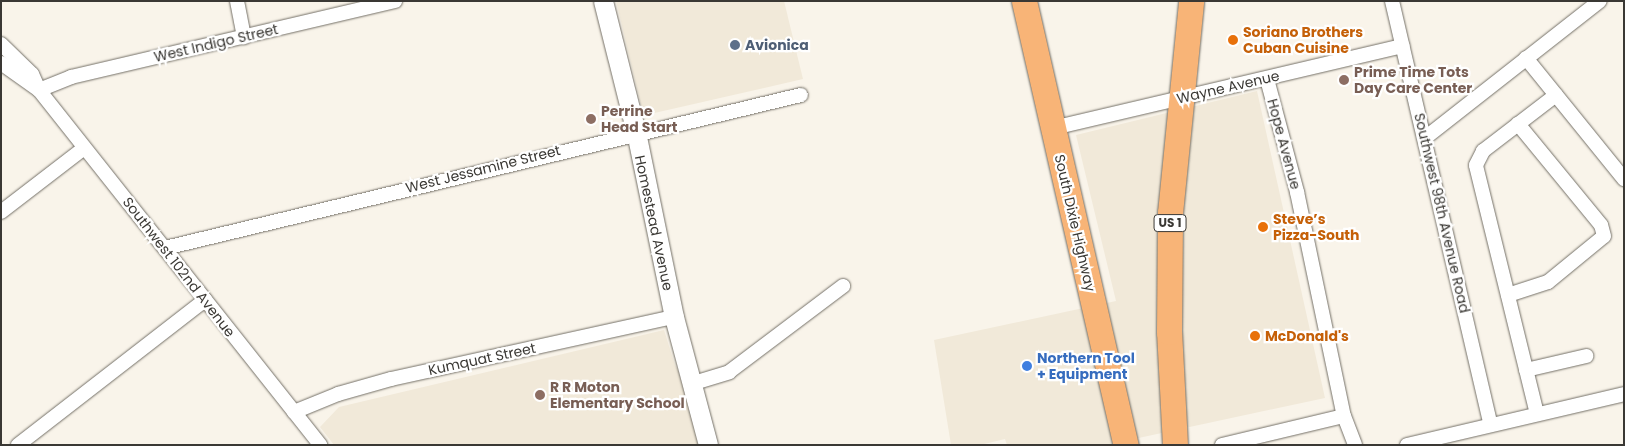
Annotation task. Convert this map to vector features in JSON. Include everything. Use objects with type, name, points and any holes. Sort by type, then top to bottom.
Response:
[{"type":"highway","name":"South Dixie Highway","points":[[1024,1],[1126,445]]},
{"type":"highway","name":"US 1","points":[[1175,445],[1168,269],[1181,98],[1191,1]]},
{"type":"street","points":[[237,1],[244,36]]},
{"type":"street","name":"West Indigo Street","points":[[39,90],[71,77],[394,1]]},
{"type":"street","name":"Homestead Avenue","points":[[603,1],[636,132],[674,317],[694,383],[708,445]]},
{"type":"street","name":"Southwest 98th Avenue Road","points":[[1392,1],[1426,138],[1491,425]]},
{"type":"street","points":[[1426,138],[1600,1]]},
{"type":"street","name":"Southwest 102nd Avenue","points":[[1,44],[32,74],[39,90],[84,148],[166,248],[320,445]]},
{"type":"street","name":"Wayne Avenue","points":[[1054,128],[1403,46]]},
{"type":"street","points":[[1526,58],[1624,179]]},
{"type":"street","name":"Southwest 102nd Avenue","points":[[1,63],[39,90]]},
{"type":"street","name":"Hope Avenue","points":[[1267,79],[1297,192],[1344,416],[1355,445]]},
{"type":"street","name":"West Jessamine Street","points":[[166,248],[636,132],[801,94]]},
{"type":"street","points":[[1537,414],[1476,165],[1483,151],[1556,95]]},
{"type":"street","points":[[1508,295],[1548,282],[1604,236],[1601,225],[1518,124]]},
{"type":"street","points":[[1,212],[84,148]]},
{"type":"street","points":[[694,383],[729,372],[843,286]]},
{"type":"street","points":[[18,445],[205,300]]},
{"type":"street","name":"Kumquat Street","points":[[294,412],[338,394],[464,363],[674,317]]},
{"type":"street","points":[[1526,370],[1586,356]]},
{"type":"street","points":[[1407,445],[1624,394]]},
{"type":"street","points":[[1222,445],[1344,416]]},
{"type":"shaded area","points":[[616,1],[784,1],[803,79],[650,114],[641,105]]},
{"type":"shaded area","points":[[1257,91],[1325,398],[1106,445],[1007,445],[1005,439],[980,445],[951,445],[934,340],[1116,301],[1076,135]]},
{"type":"shaded area","name":"R R Moton Elementary School","points":[[664,330],[675,365],[685,382],[699,445],[334,445],[320,427],[339,407]]},
{"type":"place","name":"Soriano Brothers Cuban Cuisine","points":[[1233,40]]},
{"type":"place","name":"Avionica","points":[[735,45]]},
{"type":"place","name":"Prime Time Tots Day Care Center","points":[[1344,80]]},
{"type":"place","name":"Perrine Head Start","points":[[591,119]]},
{"type":"place","name":"Steve’s Pizza-South","points":[[1263,227]]},
{"type":"place","name":"McDonald's","points":[[1255,336]]},
{"type":"place","name":"Northern Tool + Equipment","points":[[1027,366]]},
{"type":"place","name":"R R Moton Elementary School","points":[[540,395]]}]
